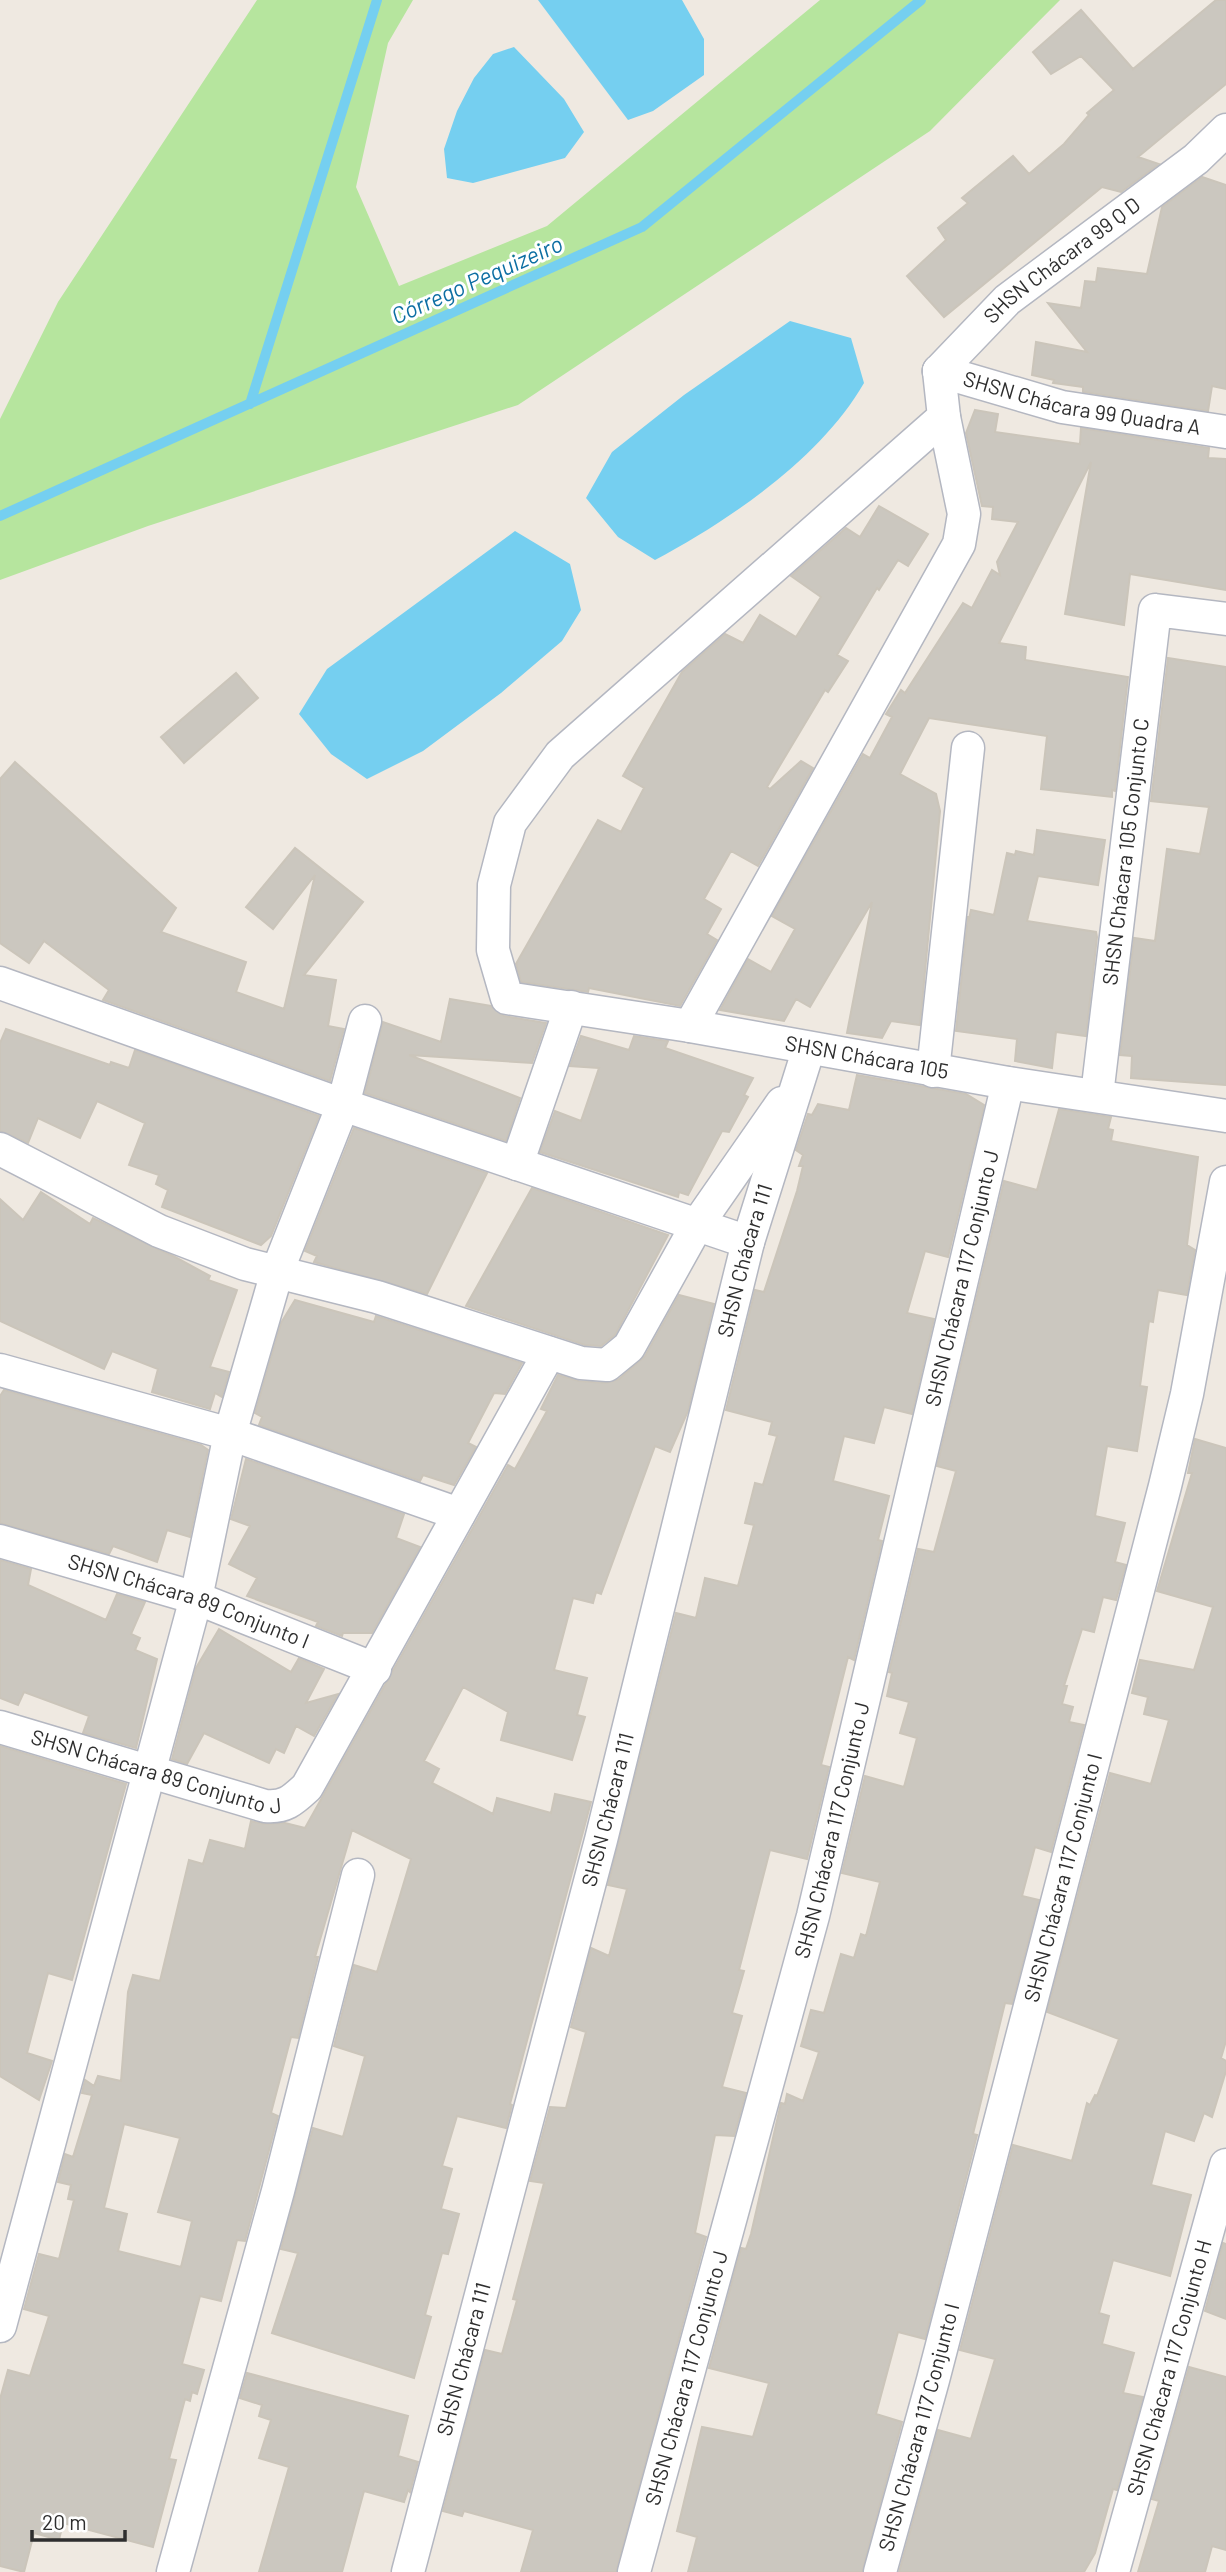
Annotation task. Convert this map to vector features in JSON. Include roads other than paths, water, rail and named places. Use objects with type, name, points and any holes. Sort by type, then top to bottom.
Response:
[{"type":"street","name":"SHSN Chácara 99 Q D","points":[[939,371],[1007,300],[1211,160],[1226,130]]},
{"type":"street","points":[[690,1026],[959,544],[964,514],[944,417],[939,371]]},
{"type":"street","name":"SHSN Chácara 99 Quadra A","points":[[939,371],[1062,407],[1226,432]]},
{"type":"street","name":"SHSN Chácara 105","points":[[944,417],[560,755],[510,823],[494,885],[493,950],[507,998],[690,1026],[1007,1083],[1226,1116]]},
{"type":"street","name":"SHSN Chácara 105 Conjunto C","points":[[1097,1095],[1155,610],[1226,619]]},
{"type":"street","points":[[933,1070],[968,748]]},
{"type":"street","points":[[0,983],[343,1105],[748,1242]]},
{"type":"street","points":[[517,1164],[571,1007]]},
{"type":"street","points":[[0,2326],[196,1598],[230,1434],[277,1272],[343,1105],[365,1021]]},
{"type":"street","name":"SHSN Chácara 111","points":[[408,2572],[601,1840],[748,1242],[809,1048]]},
{"type":"street","points":[[0,1149],[159,1231],[245,1264],[377,1297],[581,1363],[607,1366],[629,1346],[697,1225],[797,1081]]},
{"type":"street","name":"SHSN Chácara 117 Conjunto J","points":[[634,2572],[813,1916],[1007,1083]]},
{"type":"street","name":"SHSN Chácara 117 Conjunto I","points":[[880,2572],[933,2380],[1165,1486],[1187,1394],[1226,1182]]},
{"type":"street","points":[[375,1669],[549,1353]]},
{"type":"street","points":[[0,1370],[230,1434],[459,1514]]},
{"type":"street","name":"SHSN Chácara 89 Conjunto I","points":[[0,1541],[196,1598],[375,1669]]},
{"type":"street","name":"SHSN Chácara 89 Conjunto J","points":[[0,1727],[149,1773],[278,1807],[290,1803],[307,1787],[375,1669]]},
{"type":"street","points":[[173,2572],[278,2191],[358,1875]]},
{"type":"street","name":"SHSN Chácara 117 Conjunto H","points":[[1113,2572],[1226,2165]]},
{"type":"water","points":[[538,0],[682,0],[704,39],[704,75],[653,111],[628,120]]},
{"type":"water","points":[[514,47],[564,99],[584,132],[565,158],[473,183],[447,178],[444,149],[457,111],[474,78],[493,54]]},
{"type":"water","points":[[790,321],[851,338],[864,383],[846,410],[824,437],[772,485],[684,544],[655,560],[618,537],[586,498],[612,452],[684,395]]},
{"type":"water","points":[[515,531],[570,564],[581,610],[562,641],[501,693],[423,751],[367,779],[331,754],[299,714],[327,669]]},
{"type":"waterway","points":[[250,404],[377,0]]},
{"type":"waterway","name":"Córrego Pequizeiro","points":[[0,516],[642,227],[921,0]]}]
